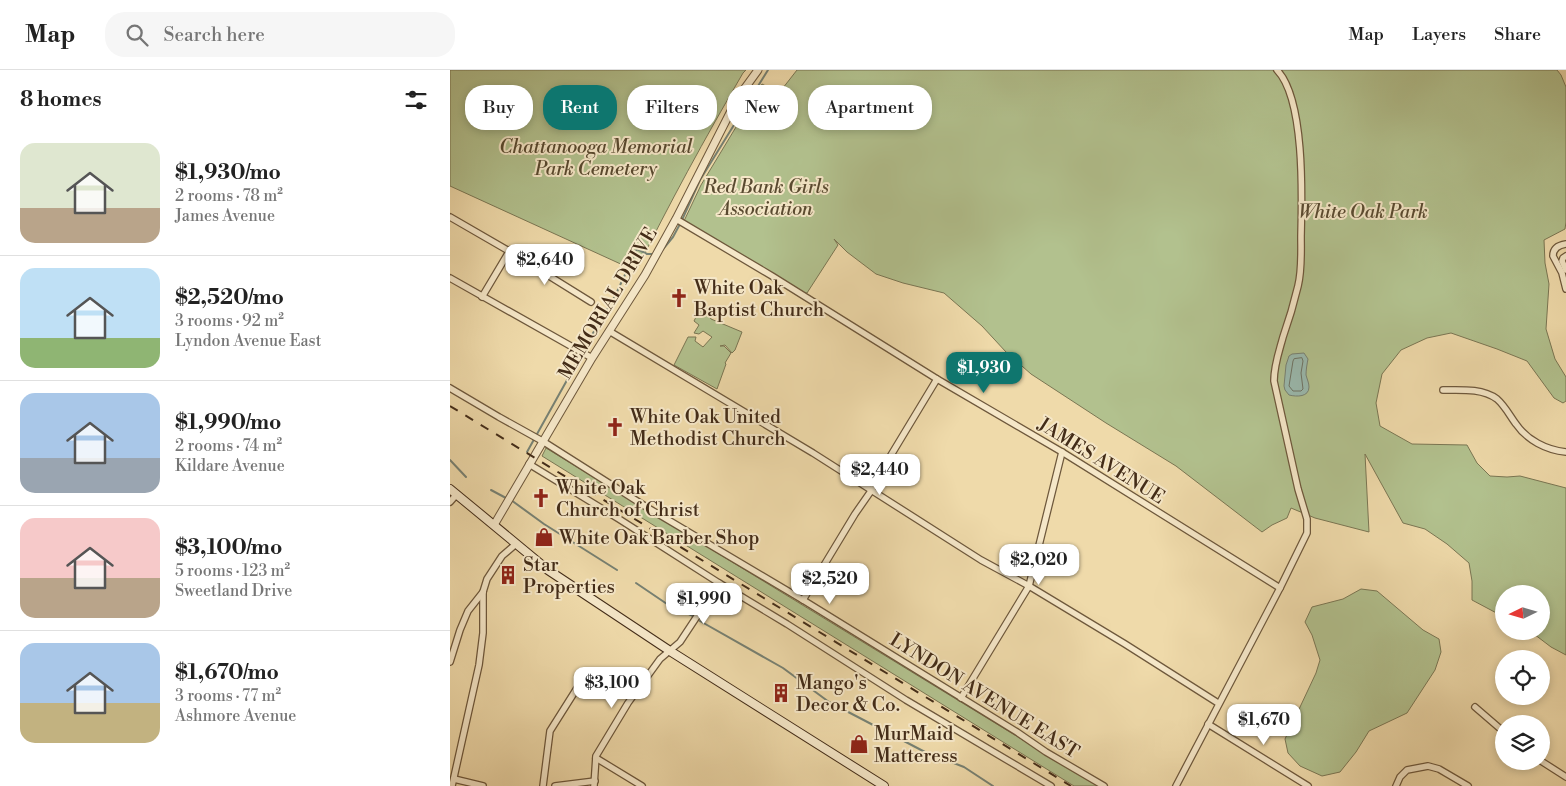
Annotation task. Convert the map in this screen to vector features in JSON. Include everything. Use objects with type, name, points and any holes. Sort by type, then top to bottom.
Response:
[{"type":"main road","points":[[450,489],[548,570],[670,651],[884,786]]},
{"type":"street","name":"MEMORIAL DRIVE","points":[[494,525],[592,358],[645,275],[676,219],[737,99],[758,70]]},
{"type":"street","points":[[1176,786],[1307,533],[1306,519],[1274,381],[1277,354],[1299,284],[1302,203],[1302,170],[1296,117],[1287,84],[1277,70]]},
{"type":"street","points":[[450,217],[510,250],[591,302]]},
{"type":"street","name":"JAMES AVENUE","points":[[676,219],[772,276],[937,379],[1062,452],[1280,588]]},
{"type":"street","points":[[1565,273],[1553,256],[1553,253],[1558,246],[1566,244]]},
{"type":"street","points":[[482,297],[510,250]]},
{"type":"street","points":[[1566,256],[1562,261],[1566,289]]},
{"type":"street","points":[[450,278],[592,358]]},
{"type":"street","points":[[609,331],[769,426],[871,491],[886,498],[981,560],[1029,586],[1218,703]]},
{"type":"street","points":[[803,600],[871,491],[937,379]]},
{"type":"street","name":"LYNDON AVENUE EAST","points":[[450,388],[544,442],[648,508],[803,600],[1046,752],[1104,786]]},
{"type":"street","points":[[1443,390],[1474,391],[1488,395],[1497,400],[1521,432],[1530,439],[1548,448],[1566,452]]},
{"type":"street","points":[[961,698],[1029,586],[1062,452]]},
{"type":"street","points":[[529,464],[906,700],[1051,786]]},
{"type":"street","points":[[450,502],[457,494]]},
{"type":"street","points":[[452,786],[479,665],[483,633],[483,592],[487,579],[495,565],[516,544]]},
{"type":"street","points":[[555,786],[594,783],[596,756],[628,704],[660,659],[680,642],[719,582]]},
{"type":"street","points":[[450,662],[468,611],[483,592]]},
{"type":"street","points":[[543,786],[550,731],[579,685]]},
{"type":"street","points":[[1475,707],[1495,724]]},
{"type":"street","points":[[1208,724],[1308,786]]},
{"type":"street","points":[[596,758],[642,786]]},
{"type":"street","points":[[1396,786],[1400,777],[1407,770],[1428,766],[1439,769],[1468,786]]},
{"type":"street","points":[[1550,767],[1566,777]]},
{"type":"street","points":[[454,779],[483,786]]},
{"type":"green space","name":"Chattanooga Memorial Park Cemetery","points":[[450,70],[746,70],[736,85],[727,85],[727,101],[717,119],[717,85],[627,85],[627,130],[711,130],[636,271],[450,186]]},
{"type":"green space","points":[[797,70],[1557,70],[1566,87],[1566,222],[1565,229],[1544,240],[1545,263],[1549,284],[1546,329],[1555,359],[1566,377],[1566,401],[1563,403],[1554,398],[1527,361],[1451,333],[1427,338],[1401,350],[1382,374],[1376,403],[1380,426],[1412,444],[1467,445],[1477,463],[1490,476],[1520,476],[1566,488],[1566,655],[1542,640],[1550,640],[1550,585],[1495,585],[1495,612],[1472,600],[1472,581],[1469,563],[1447,544],[1425,529],[1403,523],[1365,454],[1369,532],[1315,518],[1291,508],[1287,518],[1262,532],[1176,466],[1031,374],[1006,352],[982,326],[944,293],[876,274],[847,252],[834,239],[838,245],[807,293],[803,293],[684,221],[701,185],[734,130],[798,130],[798,85],[785,85]]},
{"type":"green space","points":[[709,308],[707,313],[711,319],[742,332],[732,353],[725,345],[720,346],[724,346],[731,353],[725,363],[717,389],[674,365],[688,337],[696,337],[695,341],[703,347],[712,337],[703,331],[699,334],[694,333],[699,325],[694,321],[697,316],[701,311]]},
{"type":"green space","points":[[546,448],[1098,786],[1074,786],[542,456]]},
{"type":"green space","points":[[1361,589],[1377,591],[1423,630],[1439,639],[1441,652],[1435,670],[1407,713],[1369,731],[1356,752],[1340,772],[1322,776],[1300,766],[1288,753],[1285,739],[1316,673],[1320,660],[1312,635],[1305,622],[1312,607],[1343,599]]},
{"type":"water","points":[[1304,353],[1308,359],[1306,375],[1309,387],[1307,393],[1302,396],[1289,395],[1284,386],[1289,356]]},
{"type":"waterway","points":[[682,220],[700,180],[768,70]]},
{"type":"waterway","points":[[659,254],[673,237],[680,224]]},
{"type":"waterway","points":[[583,350],[615,296],[637,249],[647,254],[654,254]]},
{"type":"waterway","points":[[527,452],[581,355]]},
{"type":"waterway","points":[[450,460],[466,477]]},
{"type":"waterway","points":[[491,490],[506,498]]},
{"type":"waterway","points":[[511,500],[544,524],[617,570]]},
{"type":"waterway","points":[[636,583],[667,604],[693,616]]},
{"type":"waterway","points":[[700,621],[783,668],[829,702],[925,752],[964,767],[993,786]]},
{"type":"railway","points":[[450,406],[1071,786]]},
{"type":"place","name":"White Oak Baptist Church","points":[[679,298]]},
{"type":"place","name":"White Oak United Methodist Church","points":[[615,427]]},
{"type":"place","name":"White Oak Church of Christ","points":[[541,498]]},
{"type":"place","name":"White Oak Barber Shop","points":[[544,537]]},
{"type":"place","name":"Star Properties","points":[[508,575]]},
{"type":"place","name":"Mango's Decor & Co.","points":[[781,693]]},
{"type":"place","name":"MurMaid Matteress","points":[[859,744]]},
{"type":"park label","name":"Red Bank Girls Association","points":[[766,197]]},
{"type":"park label","name":"White Oak Park","points":[[1363,211]]}]
